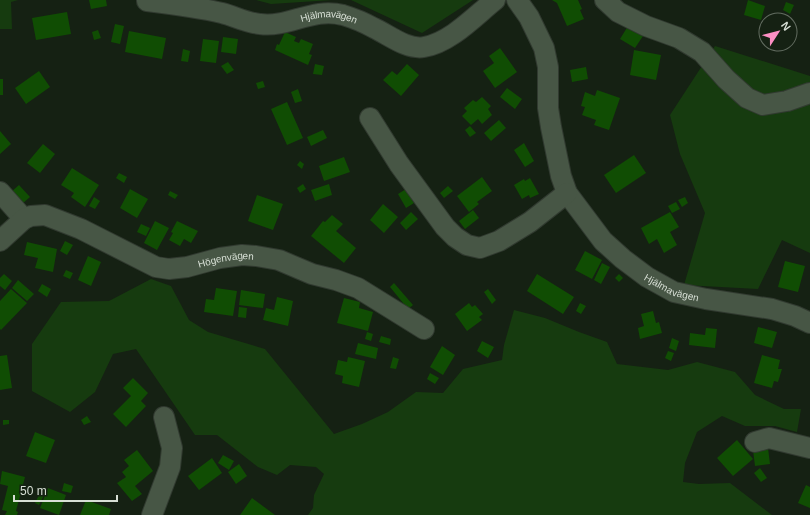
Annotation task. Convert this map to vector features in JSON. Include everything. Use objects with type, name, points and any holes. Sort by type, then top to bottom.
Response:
[{"type":"street","name":"Hjälmavägen","points":[[147,1],[205,9],[259,24],[279,25],[316,13],[342,15],[373,27],[398,41],[412,46],[424,47],[452,35],[494,0]]},
{"type":"street","name":"Hjälmavägen","points":[[517,0],[529,16],[544,48],[548,67],[548,108],[551,127],[561,176],[567,193],[584,217],[609,246],[623,259],[647,277],[674,292],[706,299],[772,309],[795,316],[810,323]]},
{"type":"street","points":[[605,0],[618,12],[646,26],[679,38],[702,52],[726,79],[747,98],[763,105],[787,101],[810,93]]},
{"type":"street","points":[[370,118],[399,164],[446,227],[455,237],[467,245],[480,248],[499,241],[530,222],[567,193]]},
{"type":"street","points":[[0,192],[24,219],[0,241]]},
{"type":"street","name":"Högenvägen","points":[[24,219],[31,216],[45,215],[65,222],[156,267],[169,269],[187,267],[220,258],[242,255],[279,260],[312,274],[336,280],[358,288],[424,329]]},
{"type":"street","points":[[152,515],[170,467],[172,448],[164,417]]},
{"type":"street","points":[[755,442],[769,438],[810,448]]},
{"type":"green space","points":[[0,0],[18,0],[11,2],[12,29],[0,29]]},
{"type":"green space","points":[[256,0],[332,0],[271,4]]},
{"type":"green space","points":[[351,0],[473,0],[422,33]]},
{"type":"green space","points":[[715,46],[810,76],[810,253],[782,240],[758,289],[684,285],[705,213],[680,154],[670,115]]},
{"type":"green space","points":[[151,279],[171,286],[189,320],[208,332],[265,349],[334,434],[362,424],[388,412],[416,392],[443,393],[463,369],[502,360],[504,345],[514,310],[545,318],[607,342],[617,364],[668,370],[697,362],[735,372],[755,395],[784,409],[801,409],[797,432],[775,426],[745,426],[722,416],[697,432],[685,463],[683,482],[699,484],[730,483],[772,515],[308,515],[313,508],[314,495],[324,474],[316,467],[290,465],[277,475],[258,467],[217,435],[195,435],[136,349],[113,354],[95,392],[70,412],[32,391],[32,344],[61,302],[109,301]]},
{"type":"building","points":[[89,0],[106,0],[107,6],[91,9]]},
{"type":"building","points":[[552,0],[578,0],[584,19],[567,26],[557,3]]},
{"type":"building","points":[[748,0],[765,6],[763,12],[758,12],[758,19],[744,15]]},
{"type":"building","points":[[786,2],[794,5],[791,12],[783,10]]},
{"type":"building","points":[[67,12],[71,34],[36,40],[32,18]]},
{"type":"building","points":[[115,24],[124,26],[120,44],[111,42]]},
{"type":"building","points":[[628,26],[643,36],[635,48],[620,39]]},
{"type":"building","points":[[98,30],[101,38],[94,40],[92,32]]},
{"type":"building","points":[[129,31],[166,38],[162,59],[125,52]]},
{"type":"building","points":[[285,32],[296,37],[294,41],[299,43],[301,39],[313,44],[309,54],[312,55],[308,65],[275,50]]},
{"type":"building","points":[[223,37],[238,39],[236,54],[221,52]]},
{"type":"building","points":[[203,39],[219,41],[216,63],[200,61]]},
{"type":"building","points":[[500,48],[517,72],[495,88],[483,71],[494,63],[489,56]]},
{"type":"building","points":[[183,49],[190,51],[188,62],[181,61]]},
{"type":"building","points":[[634,50],[661,55],[656,80],[630,75]]},
{"type":"building","points":[[228,62],[234,70],[227,74],[221,66]]},
{"type":"building","points":[[315,64],[324,66],[322,75],[313,74]]},
{"type":"building","points":[[407,64],[419,75],[401,96],[383,80],[392,71],[397,75]]},
{"type":"building","points":[[586,67],[588,79],[572,82],[570,70]]},
{"type":"building","points":[[39,71],[50,87],[26,104],[15,88]]},
{"type":"building","points":[[0,79],[3,79],[3,95],[0,95]]},
{"type":"building","points":[[263,81],[265,87],[258,89],[256,83]]},
{"type":"building","points":[[507,88],[522,99],[515,109],[500,97]]},
{"type":"building","points":[[298,89],[302,101],[295,103],[291,92]]},
{"type":"building","points":[[597,90],[620,98],[609,130],[594,125],[596,120],[582,115],[585,107],[581,106],[585,92],[595,96]]},
{"type":"building","points":[[482,97],[491,106],[488,109],[492,115],[482,124],[478,119],[471,125],[462,116],[467,111],[464,108],[473,100],[476,102]]},
{"type":"building","points":[[287,102],[303,138],[287,145],[271,109]]},
{"type":"building","points":[[499,120],[506,128],[491,141],[484,133]]},
{"type":"building","points":[[470,126],[476,133],[470,137],[465,130]]},
{"type":"building","points":[[323,130],[327,138],[311,146],[307,137]]},
{"type":"building","points":[[0,131],[11,144],[0,154]]},
{"type":"building","points":[[524,143],[534,161],[525,167],[514,150]]},
{"type":"building","points":[[43,144],[55,154],[40,173],[27,163]]},
{"type":"building","points":[[634,155],[646,173],[616,193],[604,175]]},
{"type":"building","points":[[344,157],[350,172],[324,181],[319,166]]},
{"type":"building","points":[[300,161],[304,164],[302,169],[297,165]]},
{"type":"building","points":[[72,168],[99,185],[85,207],[71,197],[74,193],[61,185]]},
{"type":"building","points":[[119,173],[127,177],[124,183],[116,178]]},
{"type":"building","points":[[482,177],[492,191],[477,202],[479,204],[469,212],[457,196]]},
{"type":"building","points":[[530,178],[539,194],[530,198],[529,195],[522,199],[514,185],[524,179],[525,181]]},
{"type":"building","points":[[303,184],[306,189],[300,193],[297,188]]},
{"type":"building","points":[[329,184],[332,195],[315,201],[311,190]]},
{"type":"building","points":[[19,185],[30,197],[22,204],[11,192]]},
{"type":"building","points":[[448,186],[453,191],[444,198],[440,193]]},
{"type":"building","points":[[130,189],[148,199],[137,218],[120,208]]},
{"type":"building","points":[[406,189],[414,203],[406,208],[398,194]]},
{"type":"building","points":[[170,191],[178,195],[175,199],[168,195]]},
{"type":"building","points":[[257,195],[283,204],[273,230],[248,221]]},
{"type":"building","points":[[94,197],[100,201],[95,209],[89,206]]},
{"type":"building","points":[[685,197],[688,203],[682,207],[678,200]]},
{"type":"building","points":[[676,202],[680,209],[672,213],[668,206]]},
{"type":"building","points":[[383,204],[398,217],[384,233],[370,220]]},
{"type":"building","points":[[473,210],[479,218],[465,229],[459,221]]},
{"type":"building","points":[[411,212],[418,219],[406,230],[400,223]]},
{"type":"building","points":[[670,212],[679,227],[670,232],[677,245],[664,253],[657,239],[649,244],[641,228]]},
{"type":"building","points":[[332,215],[343,224],[336,231],[356,248],[344,263],[311,236],[323,221],[325,222]]},
{"type":"building","points":[[155,221],[169,228],[157,250],[144,243]]},
{"type":"building","points":[[177,221],[198,231],[191,243],[184,239],[180,246],[169,240],[173,233],[171,232]]},
{"type":"building","points":[[141,224],[150,228],[146,236],[137,232]]},
{"type":"building","points":[[65,241],[73,245],[67,255],[60,251]]},
{"type":"building","points":[[27,242],[57,249],[53,272],[35,268],[38,258],[24,255]]},
{"type":"building","points":[[585,251],[602,260],[592,279],[575,270]]},
{"type":"building","points":[[88,256],[101,262],[91,286],[78,280]]},
{"type":"building","points":[[785,261],[805,266],[798,292],[778,287]]},
{"type":"building","points":[[602,263],[610,267],[601,284],[594,280]]},
{"type":"building","points":[[66,270],[73,273],[70,279],[63,276]]},
{"type":"building","points":[[4,274],[12,281],[5,290],[0,286],[0,278]]},
{"type":"building","points":[[537,274],[574,297],[563,314],[527,291]]},
{"type":"building","points":[[619,274],[623,278],[619,282],[615,278]]},
{"type":"building","points":[[18,280],[34,294],[27,301],[12,288]]},
{"type":"building","points":[[394,283],[413,305],[408,309],[390,287]]},
{"type":"building","points":[[42,284],[51,289],[47,297],[38,291]]},
{"type":"building","points":[[216,288],[237,291],[233,316],[204,312],[206,299],[214,300]]},
{"type":"building","points":[[11,289],[27,303],[1,330],[0,301]]},
{"type":"building","points":[[488,289],[496,300],[492,304],[484,292]]},
{"type":"building","points":[[241,290],[265,294],[263,308],[239,305]]},
{"type":"building","points":[[277,297],[293,301],[288,326],[263,320],[266,308],[274,310]]},
{"type":"building","points":[[344,298],[360,302],[359,308],[373,312],[368,331],[337,323]]},
{"type":"building","points":[[469,303],[472,307],[475,305],[483,314],[479,317],[482,320],[467,331],[455,314]]},
{"type":"building","points":[[580,303],[586,306],[581,314],[576,311]]},
{"type":"building","points":[[239,307],[247,308],[246,318],[238,317]]},
{"type":"building","points":[[653,311],[656,323],[659,322],[662,333],[640,339],[638,328],[644,326],[641,314]]},
{"type":"building","points":[[758,327],[777,332],[772,348],[754,343]]},
{"type":"building","points":[[706,328],[717,329],[715,348],[689,345],[690,333],[705,335]]},
{"type":"building","points":[[367,332],[373,334],[371,341],[365,339]]},
{"type":"building","points":[[381,336],[391,339],[390,345],[379,342]]},
{"type":"building","points":[[672,338],[679,341],[676,351],[669,348]]},
{"type":"building","points":[[482,341],[494,347],[488,358],[477,351]]},
{"type":"building","points":[[358,343],[378,348],[376,359],[355,354]]},
{"type":"building","points":[[442,346],[455,355],[443,375],[430,367]]},
{"type":"building","points":[[668,351],[674,353],[671,361],[665,358]]},
{"type":"building","points":[[7,355],[12,388],[0,390],[0,356]]},
{"type":"building","points":[[762,355],[780,360],[778,369],[782,369],[778,382],[774,381],[772,388],[754,383]]},
{"type":"building","points":[[348,357],[365,361],[359,387],[342,383],[343,376],[335,374],[338,360],[347,362]]},
{"type":"building","points":[[393,357],[399,359],[396,369],[390,368]]},
{"type":"building","points":[[430,373],[439,378],[435,384],[427,379]]},
{"type":"building","points":[[133,378],[148,393],[141,401],[146,406],[126,427],[113,414],[131,396],[123,388]]},
{"type":"building","points":[[87,416],[91,422],[84,425],[81,420]]},
{"type":"building","points":[[3,420],[9,420],[9,424],[3,425]]},
{"type":"building","points":[[35,432],[55,440],[46,463],[26,456]]},
{"type":"building","points":[[737,440],[753,459],[733,476],[717,458]]},
{"type":"building","points":[[768,448],[770,464],[755,466],[753,450]]},
{"type":"building","points":[[137,450],[153,471],[135,486],[142,494],[132,501],[117,483],[126,477],[122,472],[129,466],[124,460]]},
{"type":"building","points":[[223,455],[234,461],[229,470],[218,463]]},
{"type":"building","points":[[212,458],[222,473],[199,490],[188,476]]},
{"type":"building","points":[[239,464],[247,476],[236,484],[228,472]]},
{"type":"building","points":[[760,468],[767,478],[761,482],[754,473]]},
{"type":"building","points":[[2,471],[25,477],[16,511],[18,512],[17,515],[5,515],[7,511],[2,510],[8,486],[0,484]]},
{"type":"building","points":[[64,483],[73,486],[71,493],[62,491]]},
{"type":"building","points":[[806,485],[810,487],[810,508],[798,503]]},
{"type":"building","points":[[48,488],[66,495],[59,515],[40,508]]},
{"type":"building","points":[[40,493],[44,495],[39,505],[35,503]]},
{"type":"building","points":[[252,498],[275,515],[240,515]]},
{"type":"building","points":[[86,500],[111,509],[109,515],[80,515]]}]
